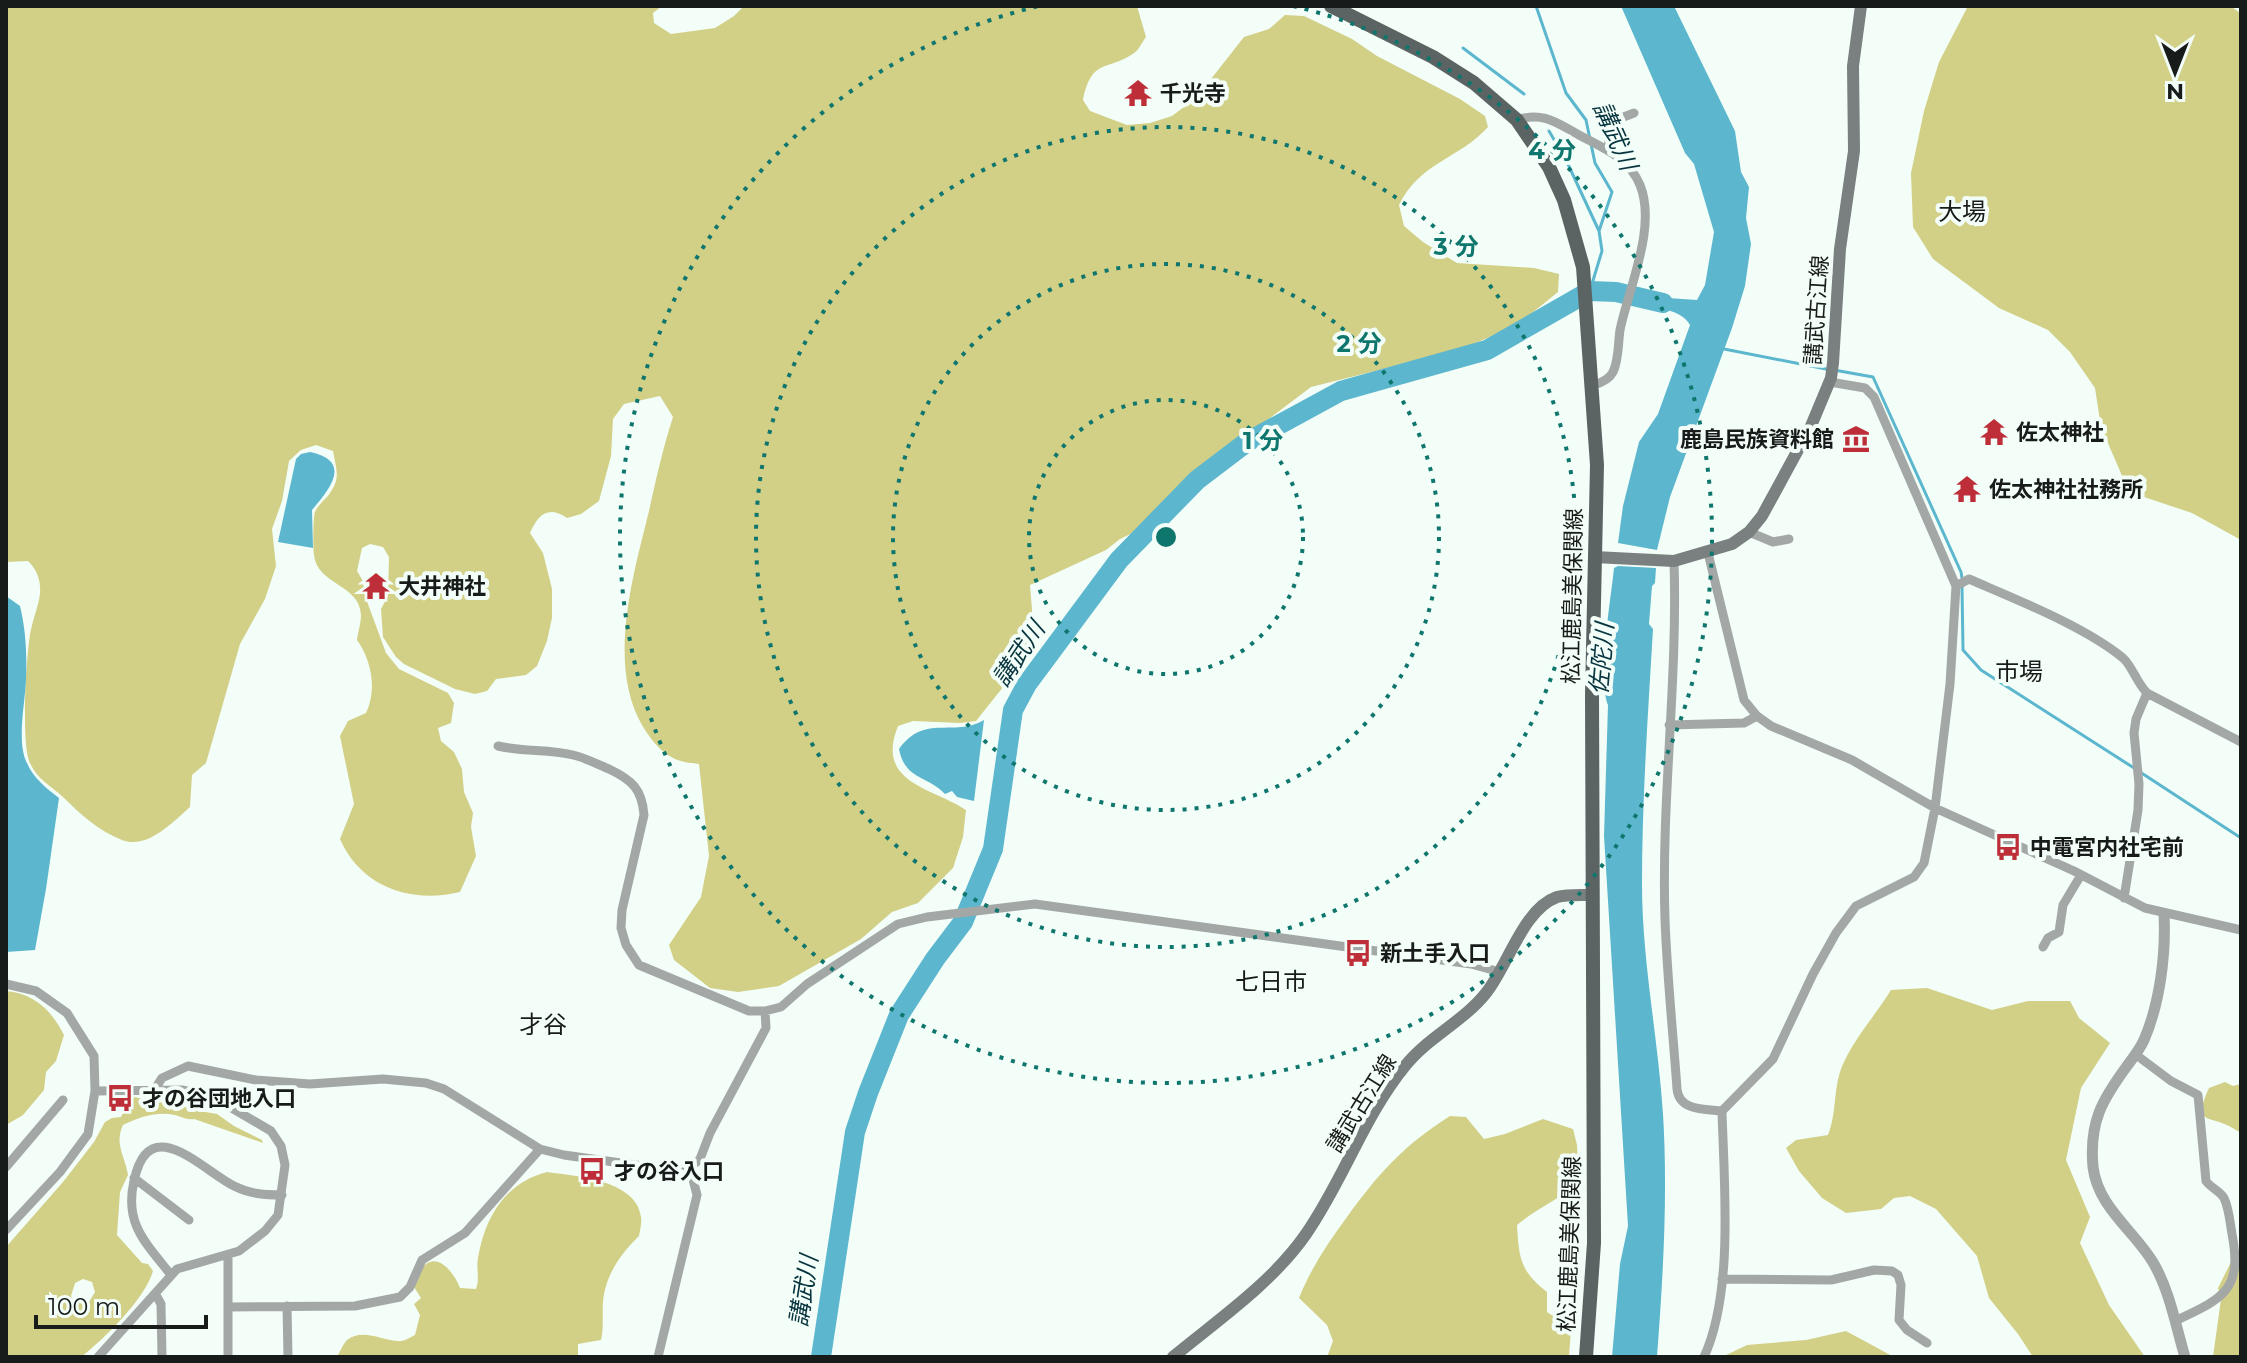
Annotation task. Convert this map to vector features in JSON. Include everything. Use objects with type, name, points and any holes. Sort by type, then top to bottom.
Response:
[{"type":"main road","name":"松江鹿島美保関線","points":[[1331,6],[1443,63],[1474,83],[1517,120],[1549,167],[1564,200],[1583,267],[1597,465],[1594,557],[1594,1243],[1586,1357]]},
{"type":"main road","name":"講武古江線","points":[[1594,557],[1674,561],[1732,544],[1749,532],[1762,516],[1811,426],[1830,380],[1833,363],[1840,249],[1854,151],[1853,66],[1861,6]]},
{"type":"main road","name":"講武古江線","points":[[1173,1357],[1279,1267],[1306,1234],[1406,1064],[1477,1005],[1530,919],[1542,905],[1558,897],[1593,895]]},
{"type":"street","points":[[1609,151],[1608,123],[1634,113]]},
{"type":"street","points":[[1517,120],[1532,115],[1542,117],[1609,151],[1630,167],[1641,187],[1644,234],[1612,374],[1603,382],[1593,385]]},
{"type":"street","points":[[1704,1357],[1720,1311],[1724,1221],[1722,1111],[1773,1059],[1813,974],[1836,933],[1856,906],[1919,872],[1931,839],[1935,808],[1960,583],[1874,397],[1865,388],[1830,380]]},
{"type":"street","points":[[1749,532],[1773,542],[1789,539]]},
{"type":"street","points":[[1708,553],[1744,700],[1757,716],[1771,726],[1852,760],[1935,808],[2124,898],[2164,914],[2241,930]]},
{"type":"street","points":[[1674,561],[1676,615],[1669,725],[1665,919],[1677,1097],[1689,1106],[1722,1111]]},
{"type":"street","points":[[1960,583],[1969,579],[2089,637],[2125,660],[2137,683],[2147,693],[2241,742]]},
{"type":"street","points":[[2124,898],[2135,840],[2139,776],[2134,733],[2136,719],[2147,693]]},
{"type":"street","points":[[1669,725],[1744,723],[1757,716]]},
{"type":"street","points":[[498,746],[518,751],[571,755],[629,779],[637,787],[644,815],[622,910],[621,928],[626,945],[639,965],[749,1011],[781,1007],[807,984],[898,924],[912,919],[1053,905],[1471,964],[1500,972]]},
{"type":"street","points":[[2043,947],[2048,938],[2059,932],[2063,905],[2081,875]]},
{"type":"street","points":[[2164,914],[2166,941],[2146,1033],[2103,1099],[2094,1122],[2094,1171],[2107,1204],[2155,1265],[2185,1357]]},
{"type":"street","points":[[6,984],[36,991],[67,1013],[94,1056],[95,1091],[88,1134],[60,1172],[6,1230]]},
{"type":"street","points":[[155,1089],[162,1078],[188,1066],[256,1080],[283,1082],[335,1083],[383,1079],[426,1083],[444,1089],[540,1149],[678,1171],[690,1168],[700,1159],[710,1133],[766,1028],[765,1011]]},
{"type":"street","points":[[2135,1054],[2171,1081],[2198,1095],[2206,1181],[2223,1195],[2234,1245],[2236,1271],[2230,1285],[2208,1303],[2175,1321]]},
{"type":"street","points":[[95,1091],[155,1089],[197,1092],[213,1097],[271,1131],[284,1155],[282,1195],[278,1215],[273,1222],[251,1244],[228,1256],[186,1264],[171,1275],[98,1357]]},
{"type":"street","points":[[6,1167],[63,1100]]},
{"type":"street","points":[[171,1275],[134,1222],[131,1201],[134,1178],[141,1161],[150,1152],[173,1147],[236,1188],[255,1194],[282,1195]]},
{"type":"street","points":[[228,1307],[355,1306],[400,1297],[410,1287],[422,1260],[465,1233],[540,1149]]},
{"type":"street","points":[[658,1357],[697,1195],[690,1168]]},
{"type":"street","points":[[134,1178],[189,1220]]},
{"type":"street","points":[[228,1256],[228,1357]]},
{"type":"street","points":[[1722,1279],[1831,1280],[1881,1269],[1892,1271],[1898,1275],[1901,1285],[1899,1320],[1907,1330],[1927,1343]]},
{"type":"street","points":[[156,1295],[161,1304],[162,1357]]},
{"type":"street","points":[[287,1306],[288,1357]]},
{"type":"shaded area","points":[[6,6],[662,6],[653,13],[654,23],[671,34],[715,28],[744,6],[1137,6],[1146,37],[1134,53],[1096,71],[1083,100],[1090,111],[1127,125],[1150,123],[1172,116],[1196,98],[1244,37],[1269,29],[1285,15],[1304,16],[1352,39],[1485,116],[1488,127],[1465,147],[1429,170],[1408,190],[1399,205],[1404,226],[1457,263],[1534,268],[1559,274],[1558,292],[1516,326],[1459,350],[1311,387],[1181,485],[1141,529],[1106,550],[1030,585],[1035,647],[976,721],[913,721],[898,726],[893,745],[894,760],[900,772],[910,781],[966,810],[963,837],[953,868],[918,903],[892,912],[861,939],[779,986],[738,992],[710,988],[674,960],[669,945],[701,897],[709,856],[699,764],[675,759],[654,742],[642,725],[626,675],[626,620],[636,563],[673,417],[660,396],[624,404],[613,419],[611,456],[599,501],[581,514],[567,518],[554,512],[544,514],[530,533],[543,553],[552,589],[552,618],[537,666],[526,675],[496,679],[487,691],[475,694],[455,689],[404,664],[383,637],[381,609],[388,596],[389,557],[383,547],[370,544],[362,548],[357,571],[386,653],[399,669],[448,693],[454,703],[451,723],[438,728],[441,741],[454,752],[462,769],[464,792],[473,813],[471,827],[476,856],[460,892],[424,896],[390,888],[361,869],[340,839],[354,804],[340,736],[348,721],[366,713],[372,685],[369,666],[357,640],[361,618],[359,605],[346,590],[322,573],[314,555],[315,512],[331,491],[337,476],[333,451],[316,445],[301,450],[289,461],[282,501],[272,529],[276,566],[265,599],[240,644],[206,763],[192,775],[190,807],[159,833],[131,842],[98,827],[36,773],[27,753],[25,701],[28,646],[40,584],[28,561],[6,562]]},
{"type":"shaded area","points":[[1968,6],[2231,6],[2241,14],[2241,540],[2192,513],[2129,492],[2101,427],[2095,388],[2070,352],[2048,330],[1999,308],[1933,259],[1913,227],[1911,173],[1924,111],[1939,62]]},
{"type":"shaded area","points":[[1927,988],[1992,1010],[2028,1001],[2070,1001],[2079,1018],[2110,1043],[2081,1088],[2066,1160],[2090,1217],[2080,1243],[2109,1305],[2145,1357],[2033,1357],[1989,1298],[1977,1256],[1936,1209],[1910,1196],[1894,1198],[1881,1209],[1846,1213],[1822,1198],[1799,1171],[1786,1148],[1796,1140],[1828,1135],[1841,1069],[1855,1042],[1891,990]]},
{"type":"shaded area","points":[[6,991],[25,995],[41,1005],[54,1018],[64,1035],[56,1061],[46,1072],[44,1090],[23,1115],[6,1125]]},
{"type":"shaded area","points":[[2225,1082],[2233,1086],[2241,1084],[2241,1133],[2205,1117],[2203,1113],[2209,1088]]},
{"type":"shaded area","points":[[135,1097],[157,1103],[169,1101],[217,1114],[263,1143],[194,1119],[168,1114],[148,1116],[123,1125],[120,1144],[128,1175],[120,1192],[117,1235],[153,1271],[149,1282],[123,1318],[81,1357],[6,1357],[6,1247],[63,1182],[94,1142],[105,1122],[121,1117],[128,1102]],"holes":[[[83,1279],[92,1282],[95,1292],[89,1302],[73,1301],[71,1296],[75,1283]]]},
{"type":"shaded area","points":[[1450,1116],[1466,1117],[1484,1139],[1543,1119],[1573,1129],[1579,1183],[1517,1225],[1523,1263],[1531,1277],[1547,1292],[1547,1312],[1571,1328],[1569,1357],[1327,1357],[1333,1341],[1327,1325],[1299,1298],[1309,1276],[1340,1227],[1381,1174],[1405,1149]]},
{"type":"shaded area","points":[[547,1172],[588,1178],[617,1188],[629,1195],[641,1217],[639,1236],[620,1257],[604,1292],[601,1340],[578,1344],[578,1357],[337,1357],[346,1342],[359,1335],[400,1341],[415,1335],[420,1315],[414,1304],[421,1298],[414,1287],[421,1270],[428,1263],[434,1261],[445,1266],[460,1288],[476,1289],[481,1243],[499,1204],[519,1184]]},
{"type":"shaded area","points":[[2241,1257],[2241,1357],[2213,1357],[2221,1299],[2218,1288],[2230,1264]]},
{"type":"shaded area","points":[[1846,1331],[1894,1357],[1722,1357],[1747,1345],[1806,1340]]},
{"type":"water","points":[[1621,6],[1674,6],[1735,131],[1741,172],[1749,187],[1746,218],[1751,244],[1745,286],[1670,497],[1657,550],[1618,543],[1623,506],[1639,442],[1658,414],[1690,325],[1674,312],[1637,302],[1639,291],[1668,298],[1697,300],[1705,285],[1714,232],[1694,164],[1685,153]]},
{"type":"water","points":[[310,452],[323,456],[334,469],[331,485],[312,510],[313,548],[278,542],[296,459]]},
{"type":"water","points":[[1614,568],[1656,568],[1649,624],[1653,629],[1642,884],[1645,942],[1661,1085],[1665,1175],[1657,1357],[1612,1357],[1620,1264],[1628,1226],[1604,836],[1608,705],[1604,658]]},
{"type":"water","points":[[6,596],[20,606],[25,634],[23,753],[36,777],[59,798],[35,950],[6,952]]},
{"type":"water","points":[[984,720],[974,801],[957,797],[952,791],[945,794],[911,772],[902,759],[899,749],[919,732],[973,725]]},
{"type":"waterway","name":"講武川","points":[[1536,6],[1566,93],[1586,120],[1595,163],[1612,192],[1599,231],[1602,251],[1591,287]]},
{"type":"waterway","points":[[1463,48],[1524,94]]},
{"type":"waterway","points":[[1549,131],[1599,231]]},
{"type":"waterway","name":"講武川","points":[[821,1357],[855,1132],[868,1093],[899,1015],[963,922],[993,849],[1013,710],[1027,684],[1119,560],[1197,480],[1247,442],[1341,391],[1487,350],[1590,291],[1616,292],[1663,303]]},
{"type":"waterway","points":[[1724,349],[1826,369]]},
{"type":"waterway","points":[[1834,370],[1873,377],[1962,578]]},
{"type":"waterway","points":[[1962,586],[1963,650],[1981,670],[2134,768]]},
{"type":"waterway","points":[[2140,772],[2241,838]]},
{"type":"place","name":"千光寺","points":[[1138,93]]},
{"type":"place","name":"佐太神社","points":[[1994,432]]},
{"type":"place","name":"鹿島民族資料館","points":[[1856,439]]},
{"type":"place","name":"佐太神社社務所","points":[[1967,489]]},
{"type":"place","name":"大井神社","points":[[376,586]]},
{"type":"place","name":"中電宮内社宅前","points":[[2008,847]]},
{"type":"place","name":"新土手入口","points":[[1358,953]]},
{"type":"place","name":"才の谷団地入口","points":[[120,1098]]},
{"type":"place","name":"才の谷入口","points":[[592,1171]]},
{"type":"district","name":"大場","points":[[1962,212]]},
{"type":"district","name":"市場","points":[[2019,672]]},
{"type":"district","name":"七日市","points":[[1271,982]]},
{"type":"district","name":"才谷","points":[[543,1025]]},
{"type":"water label","name":"佐陀川","points":[[1602,659]]}]
